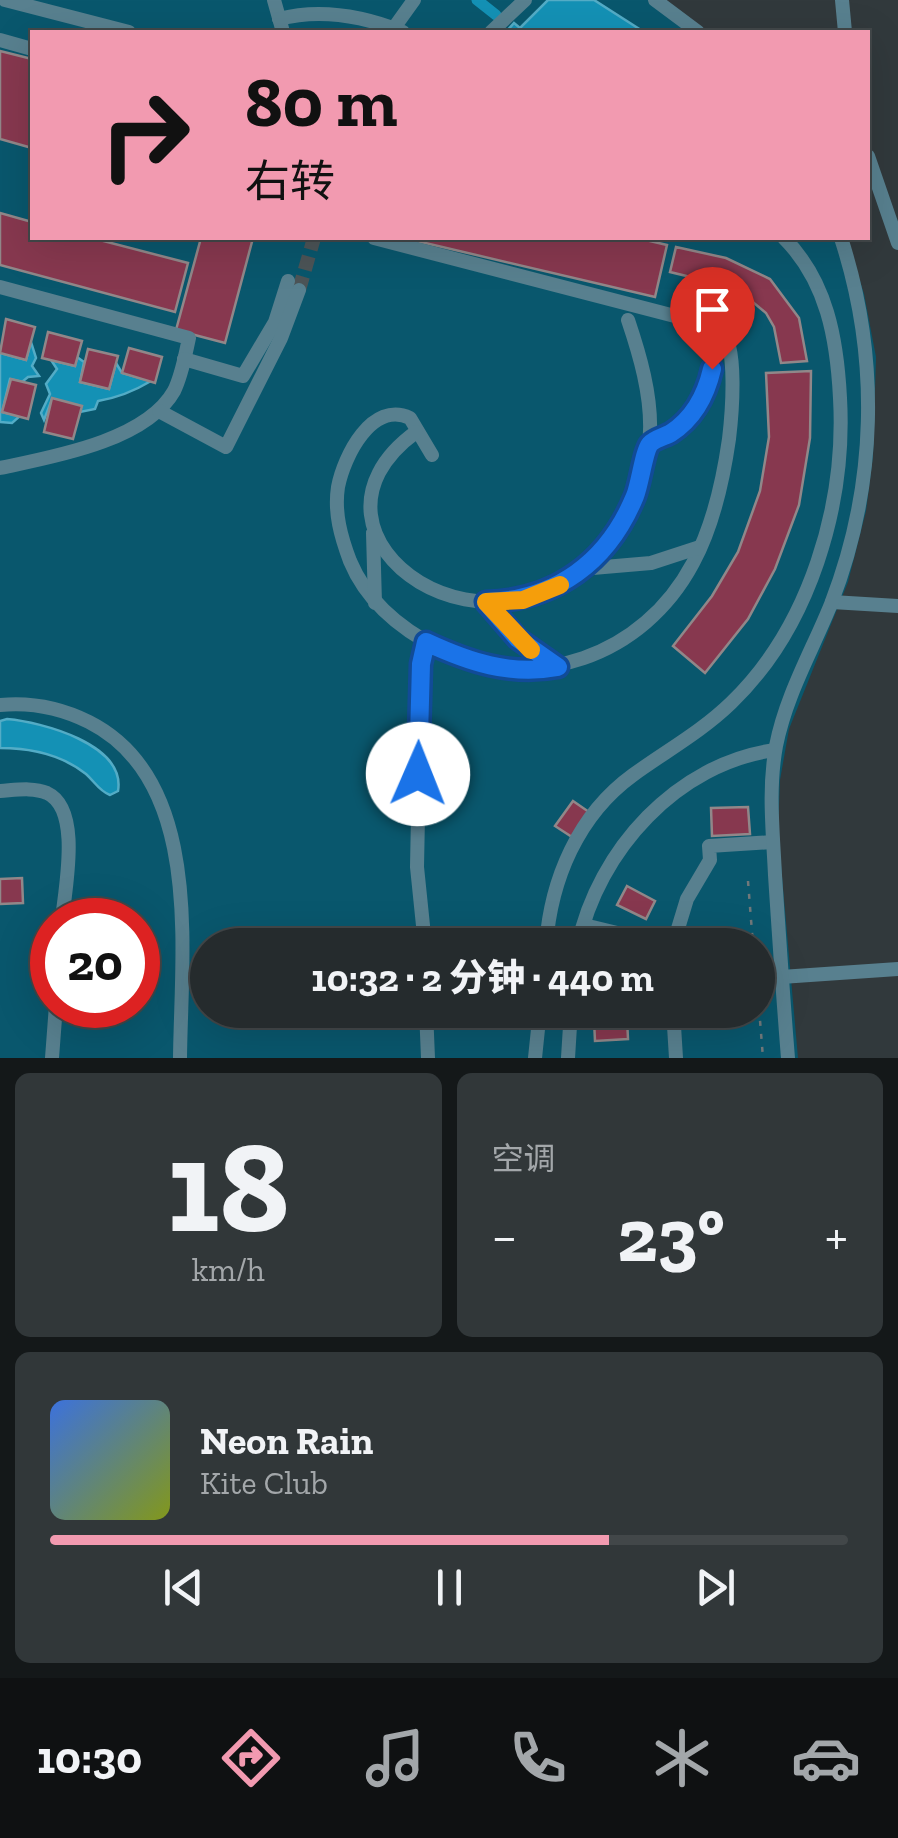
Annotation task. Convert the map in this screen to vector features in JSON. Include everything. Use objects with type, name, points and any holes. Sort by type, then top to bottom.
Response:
[{"type":"street","points":[[5,0],[121,30]]},
{"type":"street","points":[[274,0],[281,26],[334,14],[392,30]]},
{"type":"street","points":[[397,30],[414,0]]},
{"type":"street","points":[[493,30],[526,0]]},
{"type":"street","points":[[654,0],[695,30]]},
{"type":"street","points":[[842,0],[845,30]]},
{"type":"street","points":[[0,40],[30,48]]},
{"type":"street","points":[[870,162],[898,243]]},
{"type":"street","points":[[382,240],[724,331]]},
{"type":"street","points":[[549,928],[557,883],[580,834],[623,783],[692,736],[748,686],[795,614],[826,536],[837,478],[841,423],[836,361],[822,290],[786,240]]},
{"type":"street","points":[[788,1058],[771,785],[775,750],[787,704],[832,602],[858,512],[868,440],[868,364],[862,319],[842,240]]},
{"type":"street","points":[[159,411],[226,447],[286,328],[294,286],[244,376],[184,359]]},
{"type":"street","points":[[0,287],[188,338],[174,390],[159,411],[112,437],[0,468]]},
{"type":"street","points":[[372,524],[392,559],[416,580],[449,596],[486,602],[539,596],[581,569],[623,520],[643,474],[650,444],[648,379],[628,320]]},
{"type":"street","points":[[650,444],[680,426],[700,404],[712,369],[712,339],[724,331]]},
{"type":"street","points":[[432,455],[407,416],[381,417],[354,446],[341,474],[336,505],[341,535],[362,590],[426,642],[465,660],[500,668],[558,667],[617,642],[648,618],[679,585],[700,547],[719,491],[729,437],[732,384],[724,331]]},
{"type":"street","points":[[375,603],[370,502],[375,477],[392,452],[416,432]]},
{"type":"street","points":[[581,569],[651,563],[700,547]]},
{"type":"street","points":[[486,602],[518,639],[558,667]]},
{"type":"street","points":[[832,602],[898,606]]},
{"type":"street","points":[[423,928],[417,866],[421,664],[426,642]]},
{"type":"street","points":[[0,705],[50,708],[94,724],[132,756],[159,796],[172,840],[180,907],[180,1058]]},
{"type":"street","points":[[583,928],[613,860],[662,804],[708,770],[775,750]]},
{"type":"street","points":[[0,790],[45,792],[64,808],[68,829],[63,898]]},
{"type":"street","points":[[676,928],[687,898],[710,860],[709,846],[774,842]]},
{"type":"street","points":[[584,925],[597,928]]},
{"type":"street","points":[[781,976],[898,969]]},
{"type":"street","points":[[52,1058],[54,1028]]},
{"type":"street","points":[[427,1028],[428,1058]]},
{"type":"street","points":[[535,1058],[538,1028]]},
{"type":"street","points":[[568,1058],[570,1028]]},
{"type":"street","points":[[674,1028],[676,1058]]},
{"type":"path","points":[[748,881],[752,928]]},
{"type":"path","points":[[761,1028],[763,1058]]},
{"type":"shaded area","points":[[0,0],[666,0],[704,30],[30,30],[30,240],[848,240],[864,294],[876,357],[873,456],[866,511],[848,582],[789,729],[780,780],[778,831],[798,1058],[0,1058]]},
{"type":"shaded area","points":[[548,0],[594,0],[641,30],[508,30],[514,23],[520,28]]},
{"type":"shaded area","points":[[31,342],[36,358],[32,366],[39,376],[22,382],[10,379],[2,412],[20,416],[12,423],[0,422],[0,353],[26,360]]},
{"type":"shaded area","points":[[77,357],[84,362],[80,382],[109,389],[116,363],[122,373],[151,381],[98,401],[95,409],[80,412],[52,399],[44,420],[41,413],[50,394],[46,384],[57,369],[51,360],[75,366]]},
{"type":"shaded area","points":[[7,719],[59,731],[95,748],[109,760],[117,775],[118,791],[106,793],[77,767],[56,757],[0,748],[0,721]]},
{"type":"building","points":[[0,51],[30,58],[30,147],[0,139]]},
{"type":"building","points":[[0,213],[30,221],[30,240],[100,240],[188,263],[175,312],[0,265]]},
{"type":"building","points":[[200,240],[252,240],[225,343],[176,330]]},
{"type":"building","points":[[413,240],[646,240],[667,245],[655,297]]},
{"type":"building","points":[[676,247],[726,258],[770,279],[799,318],[807,361],[781,363],[774,327],[766,313],[736,288],[670,272]]},
{"type":"building","points":[[6,319],[35,327],[26,360],[0,353]]},
{"type":"building","points":[[48,332],[82,341],[75,366],[42,358]]},
{"type":"building","points":[[129,348],[162,357],[155,383],[122,373]]},
{"type":"building","points":[[88,349],[118,356],[109,389],[80,382]]},
{"type":"building","points":[[811,371],[810,438],[799,505],[775,569],[748,619],[705,673],[673,646],[712,596],[738,552],[760,491],[769,437],[766,373]]},
{"type":"building","points":[[11,379],[36,385],[28,419],[2,412]]},
{"type":"building","points":[[52,398],[82,406],[73,439],[44,432]]},
{"type":"building","points":[[573,801],[589,812],[572,837],[555,826]]},
{"type":"building","points":[[748,807],[750,834],[712,836],[711,808]]},
{"type":"building","points":[[22,878],[23,903],[0,904],[0,879]]},
{"type":"building","points":[[627,886],[655,901],[646,919],[617,905]]},
{"type":"building","points":[[594,1028],[627,1028],[628,1039],[595,1041]]},
{"type":"waterway","points":[[477,0],[496,15]]},
{"type":"tunnel","points":[[299,290],[313,240]]},
{"type":"slow traffic","points":[[531,650],[486,602],[523,600],[560,585]]},
{"type":"route","points":[[418,774],[421,664],[426,642],[465,660],[500,668],[558,667],[518,639],[486,602],[539,596],[569,579],[597,554],[634,498],[650,444],[692,414],[705,394],[712,369]]}]
